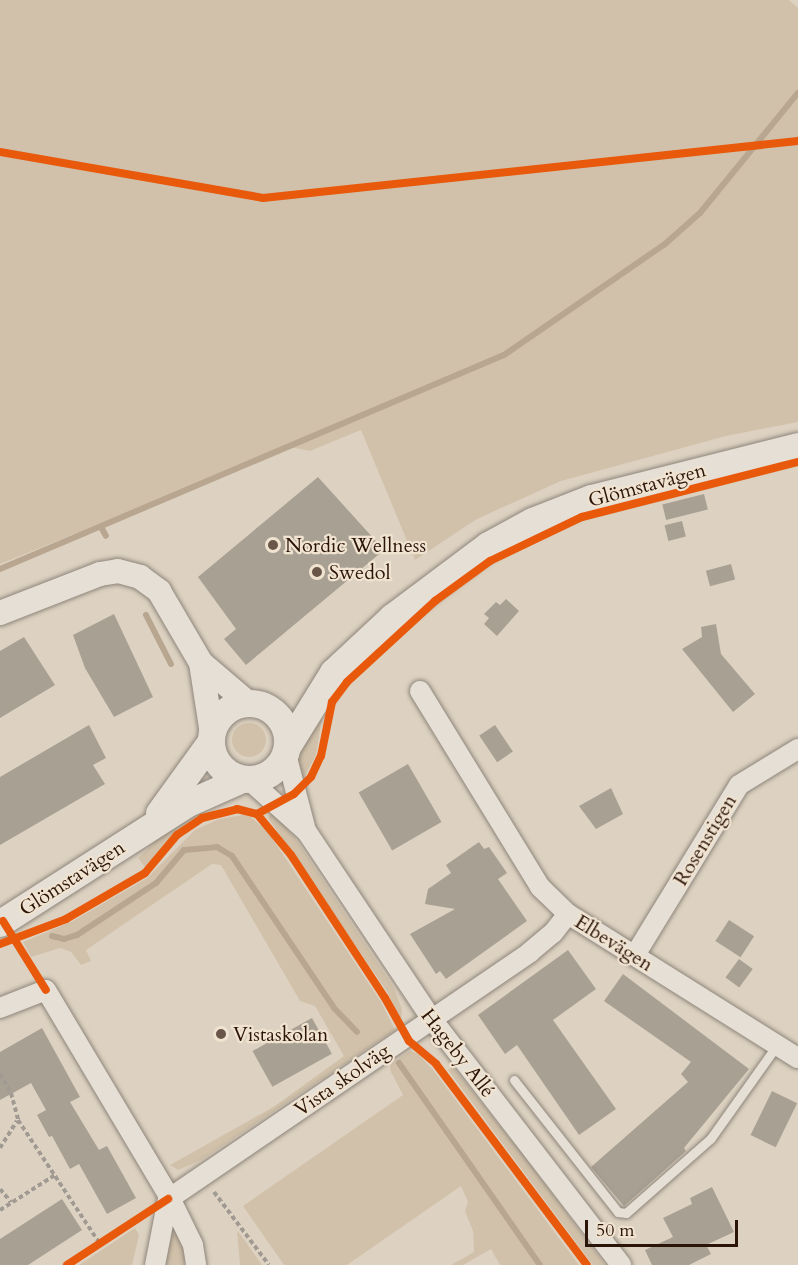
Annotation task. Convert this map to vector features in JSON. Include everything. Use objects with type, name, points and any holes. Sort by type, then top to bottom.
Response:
[{"type":"main road","name":"Glömstavägen","points":[[143,831],[190,774],[212,738],[224,712],[298,695],[333,672],[431,584],[488,545],[532,520],[630,487],[798,446]]},
{"type":"main road","name":"Glömstavägen","points":[[0,922],[204,794],[245,779],[271,773],[333,672]]},
{"type":"main road","points":[[257,704],[283,722],[287,750]]},
{"type":"main road","points":[[212,738],[222,768],[245,779]]},
{"type":"street","points":[[0,613],[100,574],[118,571],[140,577],[159,591],[201,663],[212,738]]},
{"type":"street","points":[[201,663],[257,704]]},
{"type":"street","name":"Elbevägen","points":[[420,691],[540,887],[568,914],[798,1058]]},
{"type":"street","name":"Rosenstigen","points":[[635,955],[739,785],[798,749]]},
{"type":"street","name":"Hageby Allé","points":[[287,750],[307,832]]},
{"type":"street","name":"Hageby Allé","points":[[245,779],[307,832],[431,1018],[621,1265]]},
{"type":"street","name":"Vista skolväg","points":[[169,1198],[530,952],[553,933],[568,914]]},
{"type":"street","points":[[0,1008],[46,990],[169,1198],[188,1234],[196,1265]]},
{"type":"street","points":[[155,1265],[169,1198]]},
{"type":"lane","points":[[514,1080],[618,1212],[626,1213],[711,1138],[777,1045]]},
{"type":"path","points":[[0,1074],[11,1094],[18,1120],[100,1244]]},
{"type":"path","points":[[0,1148],[18,1120]]},
{"type":"path","points":[[0,1210],[55,1175]]},
{"type":"path","points":[[202,1177],[268,1265]]},
{"type":"path","points":[[0,1190],[12,1203]]},
{"type":"path","points":[[92,1249],[109,1239]]},
{"type":"shaded area","points":[[0,0],[789,0],[798,8],[798,422],[726,436],[561,481],[477,519],[415,560],[361,430],[310,451],[290,447],[0,564]]},
{"type":"shaded area","points":[[324,704],[316,755],[301,783],[297,751]]},
{"type":"shaded area","points":[[249,723],[261,728],[266,740],[261,752],[249,757],[237,752],[232,740],[237,728]]},
{"type":"shaded area","points":[[207,809],[178,830],[145,867],[138,858],[174,823]]},
{"type":"shaded area","points":[[273,812],[295,838],[394,988],[402,1009],[401,1022],[388,993],[268,818]]},
{"type":"shaded area","points":[[243,815],[251,817],[268,832],[381,1002],[395,1030],[201,1160],[178,1170],[170,1165],[275,1106],[344,1056],[315,1006],[300,1001],[221,865],[212,864],[86,950],[91,961],[81,965],[71,952],[60,948],[31,957],[23,942],[73,921],[147,878],[195,830],[219,819]]},
{"type":"shaded area","points":[[410,1051],[418,1054],[434,1071],[579,1265],[500,1265],[491,1249],[463,1265],[451,1265],[474,1252],[473,1231],[465,1211],[468,1202],[461,1186],[347,1265],[284,1265],[243,1206],[403,1095],[390,1070],[391,1064]]},
{"type":"shaded area","points":[[453,1067],[514,1144],[517,1141],[521,1152],[605,1265],[593,1265],[448,1070]]},
{"type":"shaded area","points":[[135,1228],[139,1235],[132,1265],[79,1265]]},
{"type":"shaded area","points":[[237,1231],[241,1235],[262,1265],[240,1265]]},
{"type":"shaded area","points":[[179,1234],[186,1250],[184,1265],[166,1265],[169,1235]]},
{"type":"building","points":[[318,477],[384,550],[246,665],[224,639],[236,629],[198,577]]},
{"type":"building","points":[[704,494],[708,510],[666,520],[662,504]]},
{"type":"building","points":[[682,521],[686,537],[668,541],[665,525]]},
{"type":"building","points":[[731,564],[735,579],[710,586],[706,571]]},
{"type":"building","points":[[506,599],[519,611],[497,636],[484,624],[489,618],[484,614],[496,602],[500,605]]},
{"type":"building","points":[[114,614],[153,697],[114,717],[85,668],[73,635]]},
{"type":"building","points":[[716,624],[721,654],[755,694],[733,712],[682,649],[702,637],[701,627]]},
{"type":"building","points":[[24,637],[55,685],[0,718],[0,651]]},
{"type":"building","points":[[89,725],[106,758],[93,765],[105,784],[0,845],[0,777]]},
{"type":"building","points":[[495,725],[513,752],[497,762],[479,736]]},
{"type":"building","points":[[408,764],[441,822],[392,851],[359,792]]},
{"type":"building","points":[[611,788],[623,814],[596,829],[579,806]]},
{"type":"building","points":[[479,842],[484,849],[489,847],[507,873],[498,879],[527,921],[446,979],[440,971],[436,974],[410,934],[455,909],[425,904],[428,889],[451,873],[446,865]]},
{"type":"building","points":[[729,920],[754,936],[741,957],[715,941]]},
{"type":"building","points":[[568,950],[596,989],[553,1020],[616,1109],[579,1135],[517,1045],[505,1054],[478,1015]]},
{"type":"building","points":[[739,959],[753,969],[739,988],[725,978]]},
{"type":"building","points":[[623,974],[749,1069],[684,1148],[686,1151],[624,1206],[591,1167],[688,1082],[681,1074],[691,1062],[604,1001]]},
{"type":"building","points":[[312,1018],[332,1054],[272,1087],[253,1051]]},
{"type":"building","points":[[42,1028],[80,1097],[70,1102],[99,1150],[107,1146],[136,1198],[107,1214],[79,1164],[70,1169],[52,1136],[49,1137],[37,1115],[46,1110],[31,1083],[0,1100],[0,1052]]},
{"type":"building","points":[[772,1091],[797,1103],[776,1147],[751,1135]]},
{"type":"building","points":[[712,1187],[734,1232],[706,1245],[711,1254],[689,1265],[652,1265],[645,1250],[673,1237],[663,1218],[692,1204],[690,1198]]},
{"type":"building","points":[[62,1199],[82,1230],[28,1265],[0,1265],[0,1239]]},
{"type":"waterway","points":[[0,569],[504,355],[665,244],[700,213],[798,93]]},
{"type":"waterway","points":[[101,527],[106,536]]},
{"type":"waterway","points":[[146,615],[171,664]]},
{"type":"waterway","points":[[52,936],[64,939],[77,935],[156,883],[184,850],[217,847],[232,856],[334,1008],[357,1032]]},
{"type":"waterway","points":[[399,1063],[540,1265]]},
{"type":"cycle path","points":[[0,152],[263,198],[798,141]]},
{"type":"cycle path","points":[[257,814],[294,794],[311,777],[321,756],[332,702],[347,682],[435,601],[490,561],[582,517],[798,462]]},
{"type":"cycle path","points":[[0,944],[66,919],[145,873],[177,835],[202,818],[237,809],[257,814],[291,855],[385,998],[409,1041],[436,1064],[587,1265]]},
{"type":"cycle path","points":[[3,921],[46,990]]},
{"type":"cycle path","points":[[67,1265],[168,1199]]},
{"type":"place","name":"Nordic Wellness","points":[[273,545]]},
{"type":"place","name":"Swedol","points":[[317,572]]},
{"type":"place","name":"Vistaskolan","points":[[221,1034]]}]
